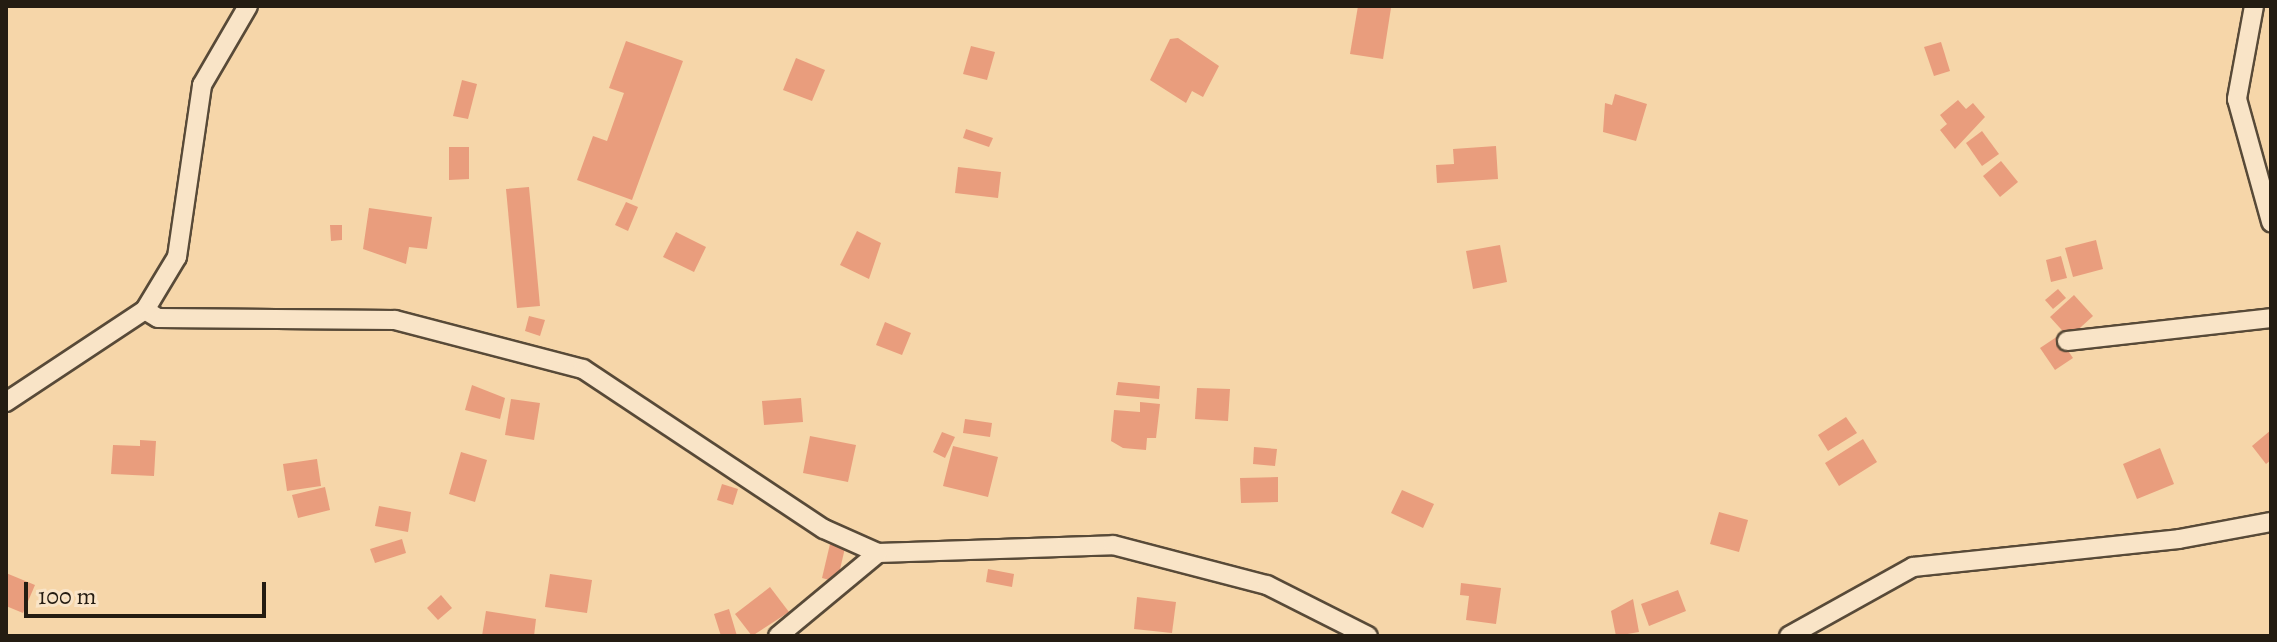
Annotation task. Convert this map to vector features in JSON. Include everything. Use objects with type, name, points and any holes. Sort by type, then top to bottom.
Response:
[{"type":"street","points":[[6,402],[145,310],[177,257],[202,85],[248,6]]},
{"type":"street","points":[[2254,6],[2237,99],[2271,222]]},
{"type":"street","points":[[145,310],[158,318],[395,320],[583,369],[824,529],[878,553],[1113,545],[1267,585],[1368,636]]},
{"type":"street","points":[[2067,341],[2271,318]]},
{"type":"street","points":[[1789,636],[1913,567],[2179,539],[2271,522]]},
{"type":"street","points":[[778,636],[878,553]]},
{"type":"building","points":[[1358,6],[1391,8],[1383,59],[1350,54]]},
{"type":"building","points":[[1178,38],[1219,66],[1203,97],[1192,91],[1186,103],[1150,80],[1170,39]]},
{"type":"building","points":[[626,41],[683,61],[632,200],[577,180],[593,136],[607,141],[624,93],[609,88]]},
{"type":"building","points":[[1941,42],[1950,71],[1934,76],[1924,47]]},
{"type":"building","points":[[971,46],[995,52],[987,80],[963,74]]},
{"type":"building","points":[[796,58],[825,70],[812,101],[783,90]]},
{"type":"building","points":[[462,80],[477,84],[468,119],[453,116]]},
{"type":"building","points":[[1615,94],[1647,104],[1636,141],[1603,132],[1605,103],[1612,105]]},
{"type":"building","points":[[1958,100],[1966,109],[1973,103],[1985,117],[1955,149],[1940,130],[1947,124],[1940,115]]},
{"type":"building","points":[[966,129],[993,138],[989,147],[963,138]]},
{"type":"building","points":[[1982,131],[1999,154],[1982,166],[1966,143]]},
{"type":"building","points":[[1496,146],[1498,179],[1437,183],[1436,165],[1454,164],[1453,149]]},
{"type":"building","points":[[449,147],[469,147],[469,179],[449,180]]},
{"type":"building","points":[[2001,161],[2018,182],[2000,197],[1983,176]]},
{"type":"building","points":[[958,167],[1001,172],[998,198],[955,193]]},
{"type":"building","points":[[529,187],[540,306],[517,308],[506,189]]},
{"type":"building","points":[[626,202],[638,207],[628,231],[615,225]]},
{"type":"building","points":[[369,208],[432,217],[427,249],[409,247],[406,264],[363,249]]},
{"type":"building","points":[[330,225],[342,225],[342,240],[331,241]]},
{"type":"building","points":[[857,231],[881,243],[869,279],[840,265]]},
{"type":"building","points":[[676,232],[706,247],[694,272],[663,257]]},
{"type":"building","points":[[2096,240],[2103,269],[2073,277],[2065,248]]},
{"type":"building","points":[[1500,245],[1507,282],[1473,289],[1466,251]]},
{"type":"building","points":[[2061,256],[2067,278],[2051,282],[2046,260]]},
{"type":"building","points":[[2058,289],[2066,298],[2053,309],[2045,300]]},
{"type":"building","points":[[2074,295],[2093,316],[2069,338],[2050,317]]},
{"type":"building","points":[[529,316],[545,320],[540,336],[525,331]]},
{"type":"building","points":[[885,322],[911,333],[902,355],[876,345]]},
{"type":"building","points":[[2058,336],[2073,358],[2055,370],[2040,348]]},
{"type":"building","points":[[1118,382],[1160,386],[1159,399],[1116,395]]},
{"type":"building","points":[[472,385],[505,398],[500,419],[465,410]]},
{"type":"building","points":[[1197,388],[1230,389],[1228,421],[1195,419]]},
{"type":"building","points":[[801,398],[803,422],[764,425],[762,401]]},
{"type":"building","points":[[511,399],[540,403],[534,440],[505,435]]},
{"type":"building","points":[[1140,402],[1160,404],[1156,438],[1147,438],[1146,450],[1123,448],[1111,441],[1114,410],[1140,412]]},
{"type":"building","points":[[1846,417],[1857,433],[1828,451],[1818,435]]},
{"type":"building","points":[[965,419],[992,423],[990,437],[963,433]]},
{"type":"building","points":[[2271,430],[2271,460],[2266,464],[2252,446]]},
{"type":"building","points":[[942,432],[955,437],[945,458],[933,452]]},
{"type":"building","points":[[810,436],[856,445],[848,482],[803,473]]},
{"type":"building","points":[[1863,439],[1877,462],[1839,486],[1825,463]]},
{"type":"building","points":[[140,440],[156,441],[154,476],[111,474],[113,445],[140,446]]},
{"type":"building","points":[[953,446],[998,457],[988,497],[943,486]]},
{"type":"building","points":[[1254,447],[1277,449],[1275,466],[1253,464]]},
{"type":"building","points":[[2160,448],[2174,484],[2137,499],[2123,464]]},
{"type":"building","points":[[461,452],[487,460],[475,502],[449,494]]},
{"type":"building","points":[[317,459],[321,486],[287,491],[283,464]]},
{"type":"building","points":[[1278,477],[1278,502],[1241,503],[1240,478]]},
{"type":"building","points":[[722,484],[738,489],[733,505],[717,500]]},
{"type":"building","points":[[325,487],[330,510],[298,518],[292,495]]},
{"type":"building","points":[[1402,490],[1434,504],[1423,528],[1391,513]]},
{"type":"building","points":[[379,506],[411,512],[408,532],[375,526]]},
{"type":"building","points":[[1719,512],[1748,520],[1739,552],[1710,544]]},
{"type":"building","points":[[402,539],[406,553],[375,563],[370,549]]},
{"type":"building","points":[[830,544],[845,548],[837,582],[822,578]]},
{"type":"building","points":[[988,569],[1014,574],[1012,587],[986,582]]},
{"type":"building","points":[[6,573],[35,585],[23,613],[6,606]]},
{"type":"building","points":[[550,574],[592,580],[587,613],[545,607]]},
{"type":"building","points":[[1461,583],[1501,588],[1496,624],[1466,620],[1469,596],[1460,595]]},
{"type":"building","points":[[770,587],[789,612],[752,636],[735,614]]},
{"type":"building","points":[[1678,590],[1686,611],[1649,626],[1641,604]]},
{"type":"building","points":[[441,595],[452,608],[438,620],[427,608]]},
{"type":"building","points":[[1137,597],[1176,602],[1172,633],[1134,629]]},
{"type":"building","points":[[1633,599],[1639,632],[1616,636],[1611,611]]},
{"type":"building","points":[[729,609],[737,636],[721,636],[714,614]]},
{"type":"building","points":[[486,611],[536,619],[534,636],[482,636]]}]
